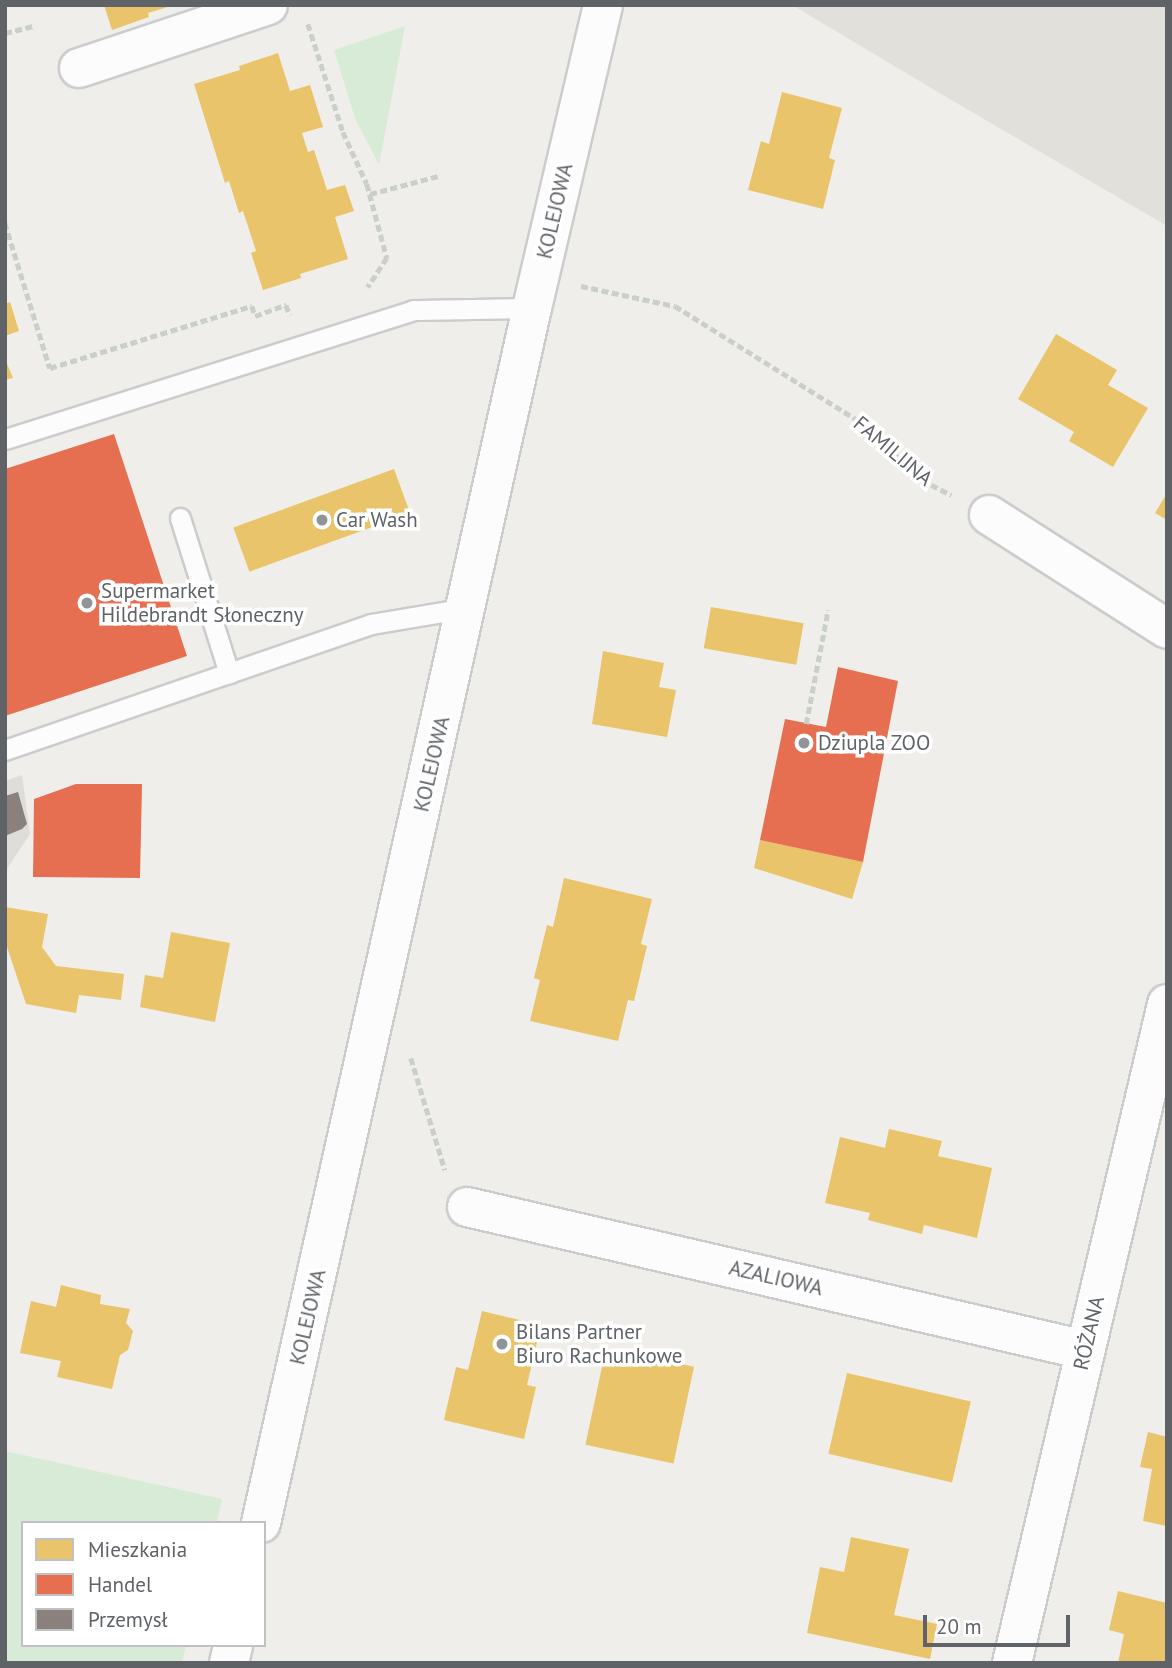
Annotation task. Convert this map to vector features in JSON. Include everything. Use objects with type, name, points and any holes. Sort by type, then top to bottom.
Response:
[{"type":"street","points":[[79,68],[268,5]]},
{"type":"street","name":"KOLEJOWA","points":[[261,1521],[532,308],[603,5]]},
{"type":"street","points":[[989,515],[1167,629]]},
{"type":"street","name":"RÓŻANA","points":[[1012,1663],[1167,1004]]},
{"type":"street","name":"AZALIOWA","points":[[467,1207],[1084,1350]]},
{"type":"lane","points":[[5,439],[413,310],[532,308]]},
{"type":"lane","points":[[180,518],[229,673]]},
{"type":"lane","points":[[5,750],[371,624],[467,608]]},
{"type":"path","points":[[307,20],[343,132],[370,194],[387,258],[365,290]]},
{"type":"path","points":[[5,33],[33,26]]},
{"type":"path","points":[[370,194],[438,176]]},
{"type":"path","points":[[5,223],[50,368],[252,306],[255,316],[286,305],[300,345]]},
{"type":"path","name":"FAMILIJNA","points":[[570,283],[675,306],[862,422],[922,480],[989,515]]},
{"type":"path","points":[[806,724],[828,610]]},
{"type":"path","points":[[409,1053],[451,1186],[467,1207]]},
{"type":"shaded area","points":[[792,5],[1167,5],[1167,226],[948,98]]},
{"type":"shaded area","points":[[22,775],[30,834],[5,872],[5,781]]},
{"type":"green space","points":[[405,26],[379,165],[355,118],[334,50]]},
{"type":"green space","points":[[5,1451],[222,1499],[217,1521],[21,1521],[21,1647],[186,1647],[182,1663],[5,1663]]},
{"type":"building: Mieszkania","points":[[104,5],[171,6],[148,13],[149,17],[112,30]]},
{"type":"building: Mieszkania","points":[[278,53],[290,91],[310,85],[323,127],[302,133],[308,152],[314,150],[327,190],[345,185],[354,211],[335,217],[348,259],[300,274],[301,278],[263,290],[251,253],[256,251],[243,211],[239,213],[229,181],[225,183],[194,84],[240,70],[239,66]]},
{"type":"building: Mieszkania","points":[[782,92],[842,108],[829,158],[835,160],[823,209],[748,190],[761,141],[769,144]]},
{"type":"building: Mieszkania","points":[[10,302],[19,331],[5,336],[5,304]]},
{"type":"building: Mieszkania","points":[[1056,334],[1117,370],[1108,385],[1148,408],[1113,467],[1069,441],[1074,432],[1018,399]]},
{"type":"building: Mieszkania","points":[[5,359],[13,378],[5,380]]},
{"type":"building: Mieszkania","name":"Car Wash","points":[[394,469],[410,513],[249,572],[233,527]]},
{"type":"building: Mieszkania","points":[[1167,493],[1167,520],[1155,513]]},
{"type":"building: Mieszkania","points":[[711,607],[804,623],[796,665],[704,648]]},
{"type":"building: Mieszkania","points":[[603,651],[664,663],[659,687],[676,690],[667,737],[592,724]]},
{"type":"building: Mieszkania","points":[[760,840],[863,862],[852,899],[754,868]]},
{"type":"building: Mieszkania","points":[[564,878],[652,899],[641,944],[647,946],[634,1001],[628,1000],[618,1041],[530,1021],[540,980],[534,978],[547,925],[553,927]]},
{"type":"building: Mieszkania","points":[[5,907],[48,914],[42,947],[56,966],[124,974],[121,1000],[79,995],[76,1013],[26,1004],[5,941]]},
{"type":"building: Mieszkania","points":[[171,932],[230,943],[215,1022],[140,1007],[145,975],[163,978]]},
{"type":"building: Mieszkania","points":[[889,1129],[942,1141],[938,1156],[992,1168],[977,1238],[924,1225],[922,1234],[868,1220],[870,1213],[825,1203],[840,1137],[885,1148]]},
{"type":"building: Mieszkania","points":[[61,1285],[101,1295],[100,1304],[130,1309],[126,1323],[133,1331],[128,1350],[120,1355],[112,1389],[57,1377],[61,1361],[20,1353],[31,1301],[56,1307]]},
{"type":"building: Mieszkania","points":[[482,1311],[541,1325],[527,1385],[536,1387],[524,1439],[444,1420],[456,1367],[468,1370]]},
{"type":"building: Mieszkania","points":[[606,1348],[694,1367],[673,1464],[585,1445]]},
{"type":"building: Mieszkania","points":[[847,1373],[971,1402],[952,1482],[828,1454]]},
{"type":"building: Mieszkania","points":[[1148,1432],[1167,1437],[1167,1526],[1143,1521],[1152,1469],[1140,1467]]},
{"type":"building: Mieszkania","points":[[851,1537],[909,1549],[894,1615],[937,1624],[930,1659],[807,1633],[820,1567],[844,1572]]},
{"type":"building: Mieszkania","points":[[1118,1591],[1167,1603],[1167,1663],[1118,1663],[1124,1634],[1109,1630]]},
{"type":"building: Handel","name":"Supermarket Hildebrandt Słoneczny","points":[[114,434],[187,656],[5,716],[5,469]]},
{"type":"building: Handel","points":[[838,667],[898,681],[863,862],[760,840],[785,719],[826,727]]},
{"type":"building: Handel","points":[[76,784],[142,784],[140,878],[33,877],[34,799]]},
{"type":"building: Przemysł","points":[[18,792],[27,824],[5,836],[5,796]]},
{"type":"place","name":"Car Wash","points":[[322,520]]},
{"type":"place","name":"Supermarket Hildebrandt Słoneczny","points":[[87,603]]},
{"type":"place","name":"Dziupla ZOO","points":[[804,743]]},
{"type":"place","name":"Bilans Partner Biuro Rachunkowe","points":[[502,1344]]}]
